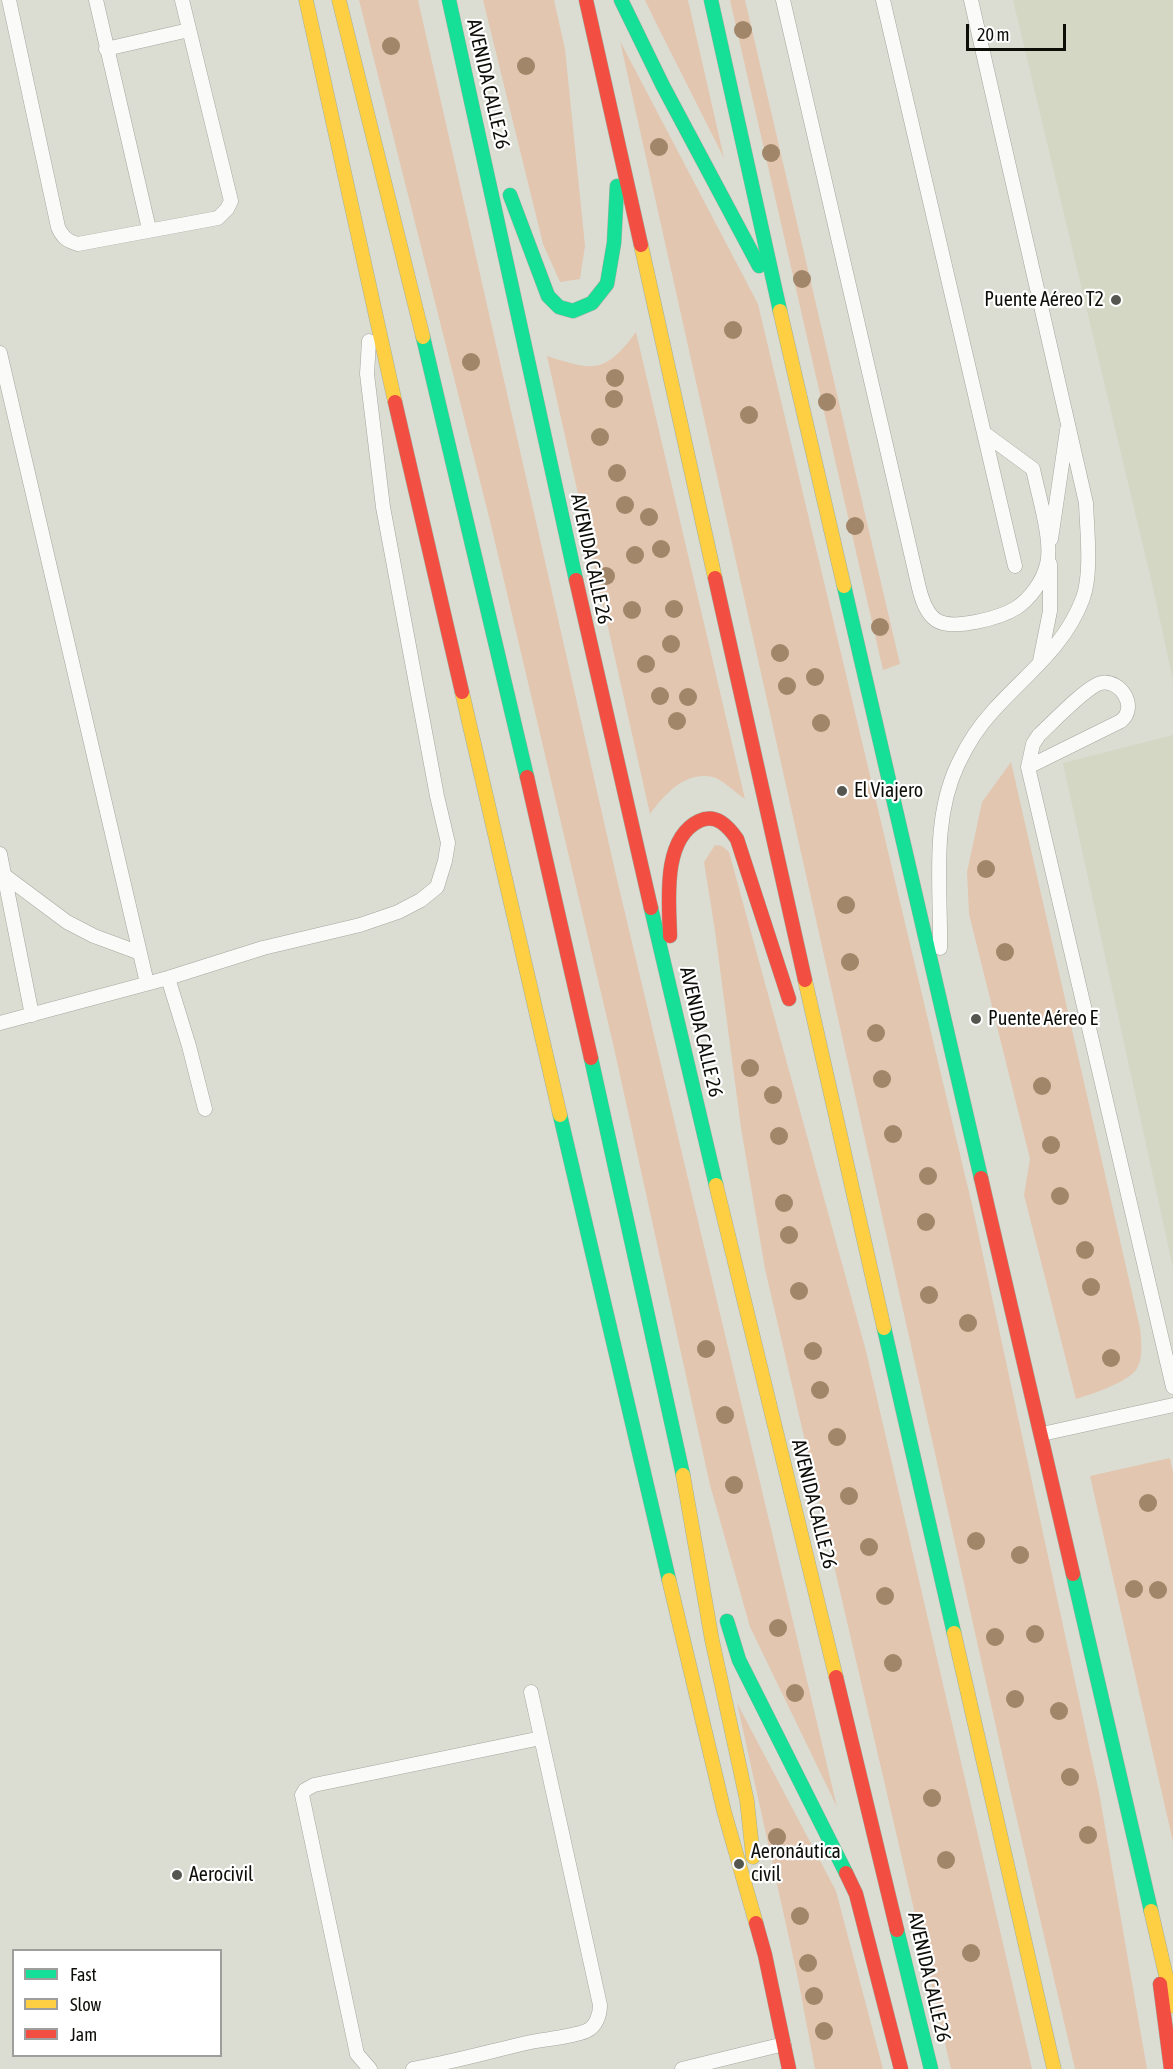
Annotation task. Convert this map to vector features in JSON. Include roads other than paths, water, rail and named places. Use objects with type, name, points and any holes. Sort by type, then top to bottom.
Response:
[{"type":"main road","points":[[306,0],[371,299],[590,1246],[724,1811],[765,1955],[789,2069]]},
{"type":"main road","points":[[339,0],[414,298],[488,609],[599,1088],[678,1449],[712,1640],[747,1801],[765,1955]]},
{"type":"main road","name":"AVENIDA CALLE 26","points":[[449,0],[609,732],[930,2069]]},
{"type":"main road","points":[[586,0],[795,942],[1054,2069]]},
{"type":"main road","points":[[621,0],[663,86],[778,302]]},
{"type":"main road","points":[[711,0],[778,302],[1173,2006]]},
{"type":"main road","points":[[466,75],[498,164]]},
{"type":"main road","points":[[506,186],[538,275],[548,296],[559,307],[573,311],[592,303],[607,284],[614,243],[619,146]]},
{"type":"main road","points":[[670,986],[670,886],[676,843],[685,830],[696,822],[717,819],[729,827],[736,839],[793,1011]]},
{"type":"main road","points":[[808,1056],[856,1203]]},
{"type":"main road","points":[[678,1449],[716,1582]]},
{"type":"main road","points":[[722,1605],[739,1660],[856,1894],[902,2069]]},
{"type":"main road","points":[[1153,1926],[1171,2069]]},
{"type":"lane","points":[[9,0],[61,235],[69,242],[78,244],[218,218],[231,201],[182,0]]},
{"type":"lane","points":[[96,0],[149,229]]},
{"type":"lane","points":[[783,0],[919,588],[927,609],[938,622],[956,626],[983,620],[1014,609],[1033,593],[1047,566],[1068,422]]},
{"type":"lane","points":[[883,0],[1015,566]]},
{"type":"lane","points":[[940,1004],[941,822],[957,766],[973,737],[992,711],[1039,666],[1070,625],[1083,596],[1088,558],[1086,503],[971,0]]},
{"type":"lane","points":[[106,49],[189,30]]},
{"type":"lane","points":[[0,1023],[168,978],[263,948],[360,926],[398,912],[421,900],[437,887],[448,843],[437,796],[383,507],[367,374],[371,299]]},
{"type":"lane","points":[[0,353],[147,983]]},
{"type":"lane","points":[[984,433],[1033,469],[1049,550],[1050,611],[1039,666]]},
{"type":"lane","points":[[1028,767],[1107,729],[1125,717],[1129,708],[1123,691],[1104,682],[1092,687],[1039,735],[1033,744],[1028,767],[1173,1387]]},
{"type":"lane","points":[[0,854],[32,1015]]},
{"type":"lane","points":[[4,875],[67,922],[94,936],[140,953]]},
{"type":"lane","points":[[168,978],[205,1108]]},
{"type":"lane","points":[[1042,1434],[1173,1405]]},
{"type":"lane","points":[[413,2069],[586,2031],[598,2019],[600,2005],[531,1692]]},
{"type":"lane","points":[[370,2069],[357,2054],[302,1795],[305,1790],[314,1785],[541,1738]]},
{"type":"lane","points":[[682,2069],[783,2044]]},
{"type":"place","name":"Puente Aéreo T2","points":[[1116,300]]},
{"type":"place","name":"El Viajero","points":[[842,791]]},
{"type":"place","name":"Puente Aéreo E","points":[[976,1019]]},
{"type":"place","name":"Aeronáutica civil","points":[[739,1864]]},
{"type":"place","name":"Aerocivil","points":[[177,1875]]}]
